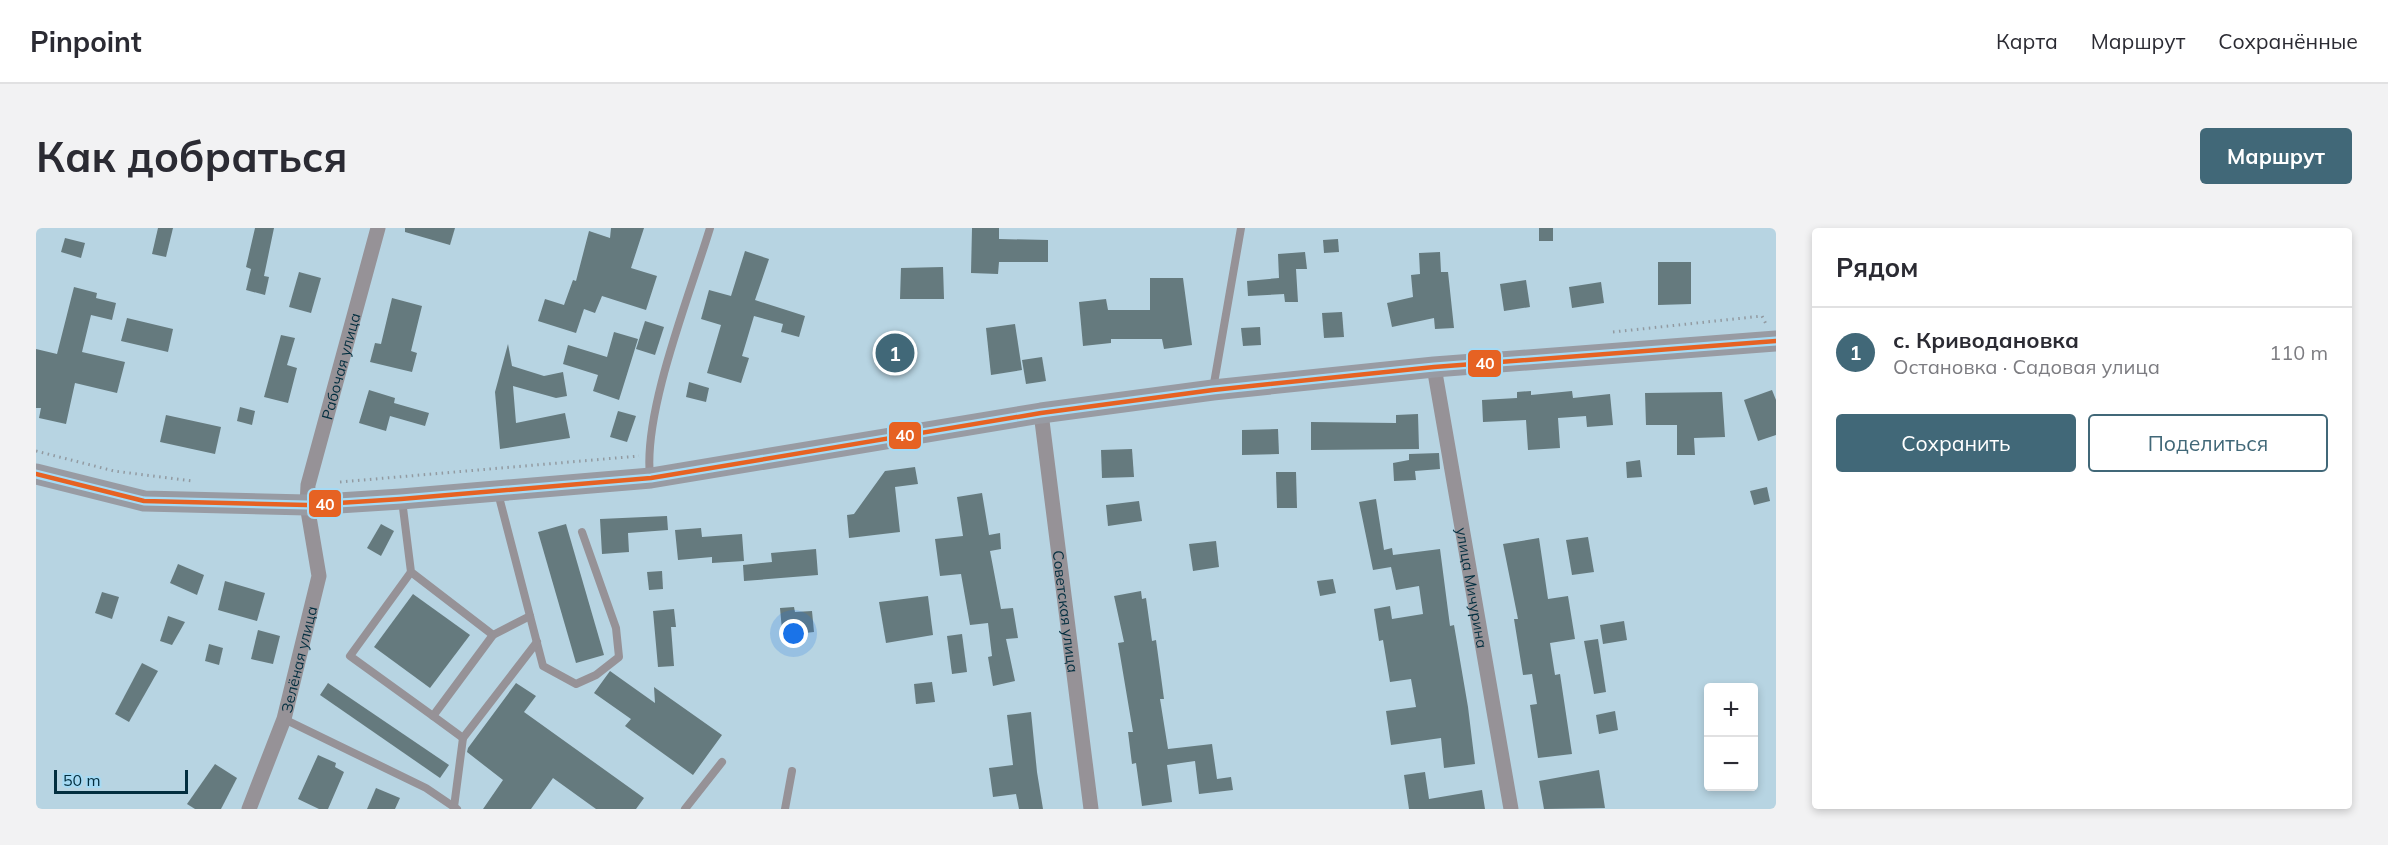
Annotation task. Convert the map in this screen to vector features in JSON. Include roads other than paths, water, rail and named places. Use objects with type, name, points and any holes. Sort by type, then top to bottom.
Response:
[{"type":"street","name":"Рабочая улица","points":[[307,495],[378,228]]},
{"type":"street","points":[[36,474],[144,501],[307,495],[401,499],[651,478],[1041,412],[1213,390],[1434,367],[1776,341]]},
{"type":"street","name":"улица Мичурина","points":[[1434,367],[1510,809]]},
{"type":"street","name":"Советская улица","points":[[1041,412],[1091,809]]},
{"type":"street","name":"Зелёная улица","points":[[249,809],[284,719],[319,576],[307,495]]},
{"type":"lane","points":[[651,478],[648,456],[663,378],[710,228]]},
{"type":"lane","points":[[1213,390],[1241,228]]},
{"type":"lane","points":[[498,491],[543,666],[576,684],[596,675],[619,657],[616,628],[582,531]]},
{"type":"lane","points":[[401,499],[411,572],[350,656],[464,738]]},
{"type":"lane","points":[[411,572],[493,635]]},
{"type":"lane","points":[[433,716],[493,635],[530,616]]},
{"type":"lane","points":[[284,719],[426,788],[456,808],[464,738],[537,642]]},
{"type":"lane","points":[[685,809],[722,762]]},
{"type":"lane","points":[[785,809],[792,771]]},
{"type":"place","name":"с. Криводановка","points":[[895,353]]}]
